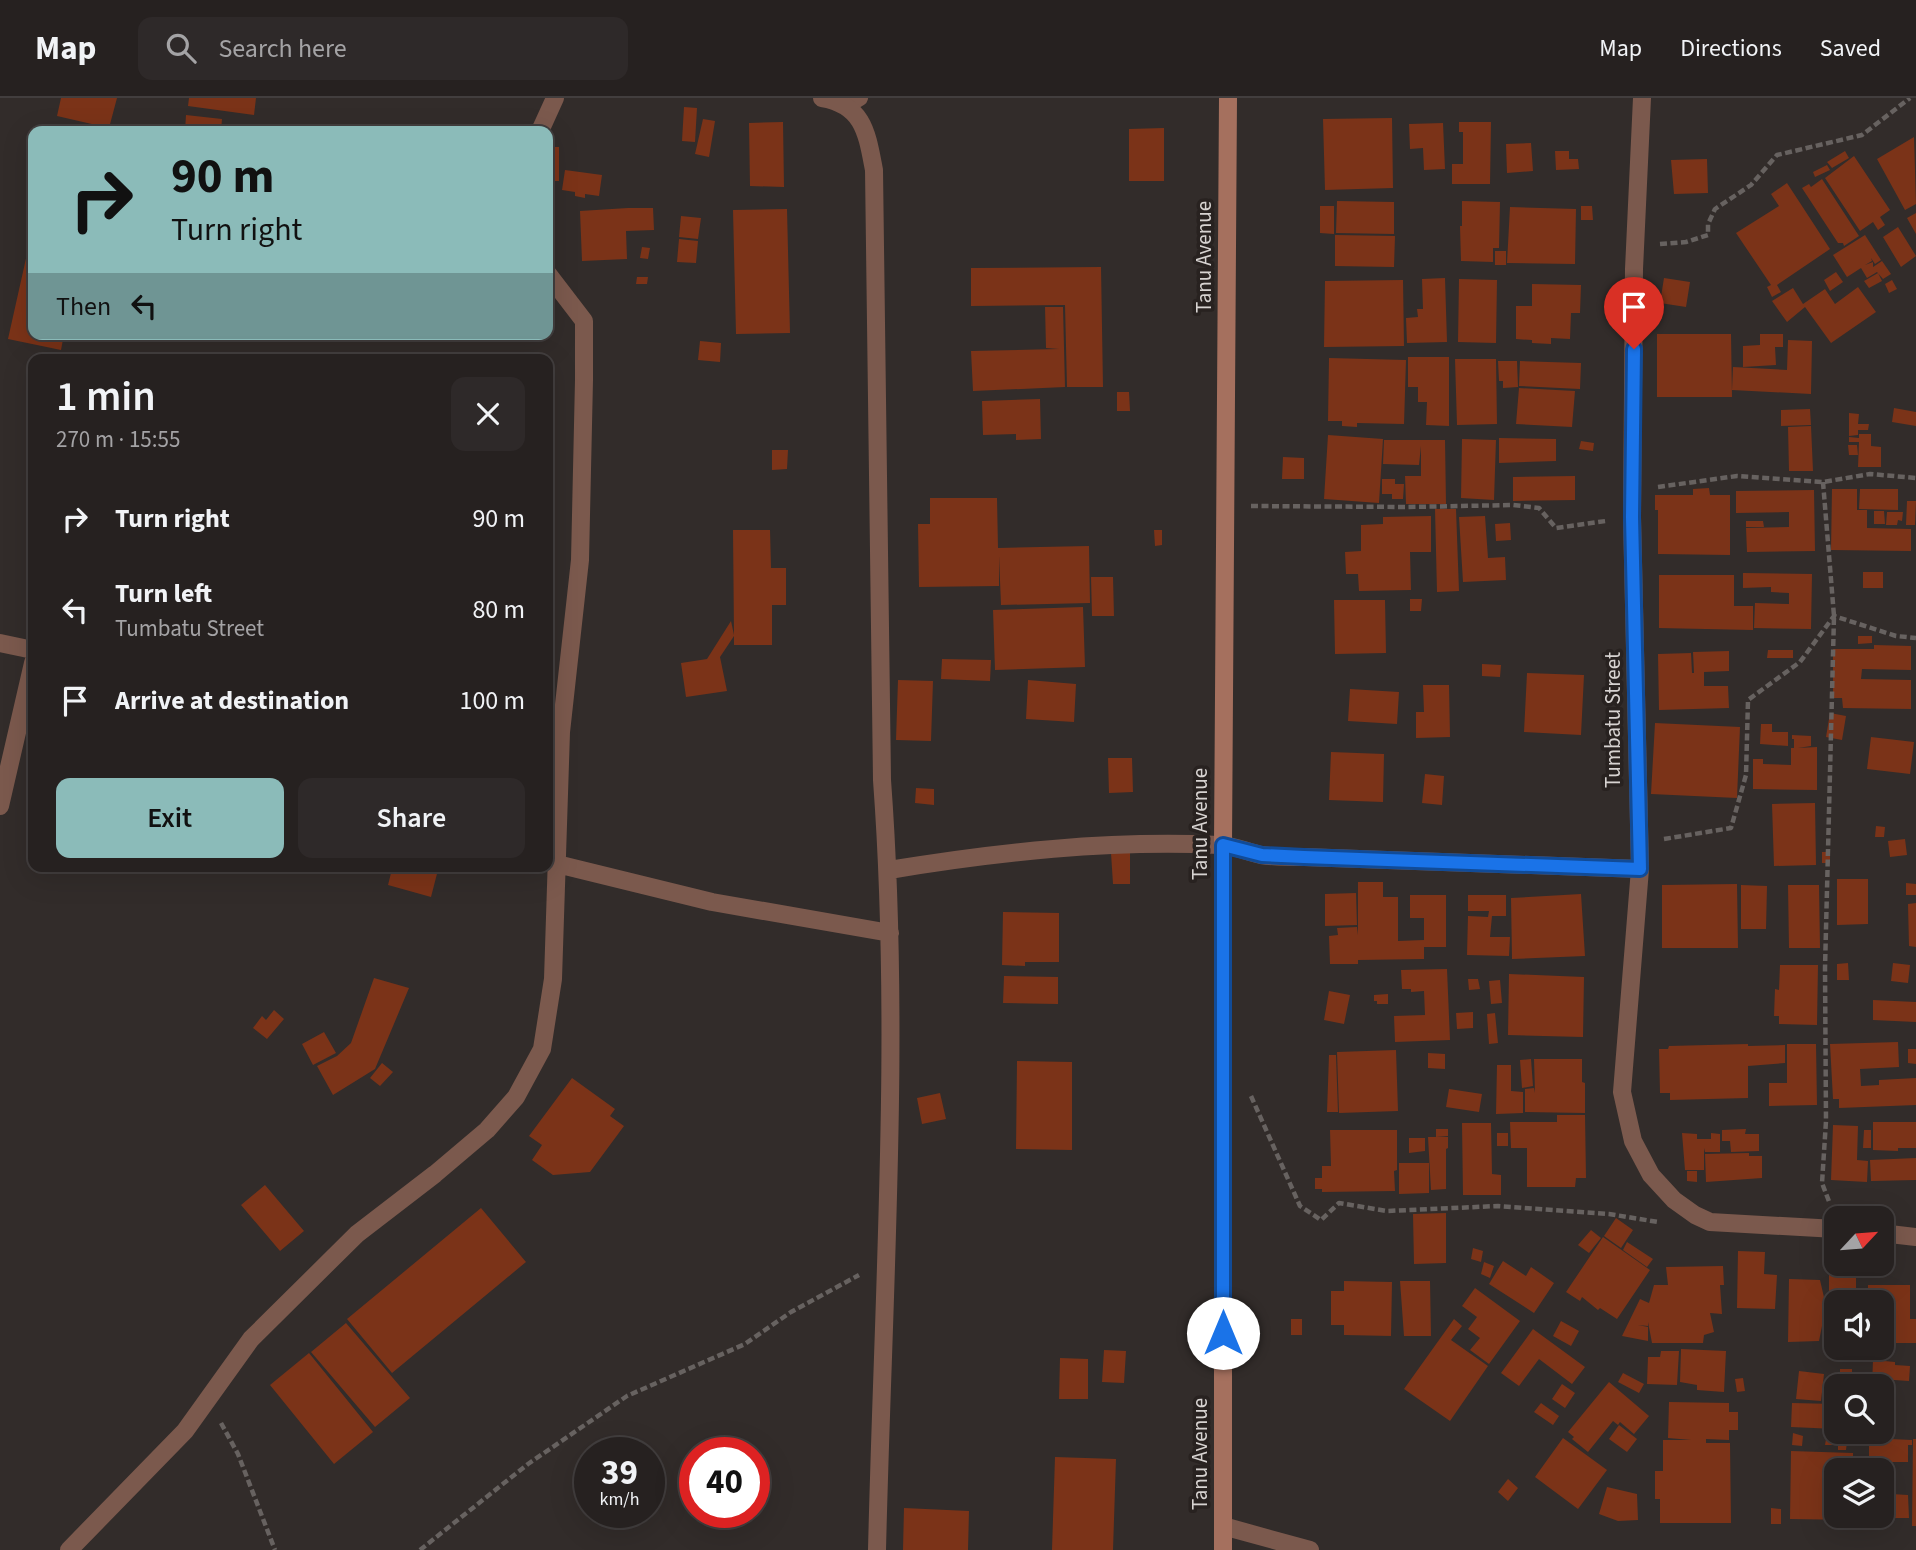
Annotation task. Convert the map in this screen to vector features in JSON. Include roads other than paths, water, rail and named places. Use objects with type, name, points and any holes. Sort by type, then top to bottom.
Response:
[{"type":"street","points":[[542,126],[555,98]]},
{"type":"street","points":[[822,98],[854,102],[856,116],[867,135],[874,170],[882,780],[889,870],[890,933],[890,1065],[877,1550]]},
{"type":"street","name":"Tanu Avenue","points":[[1223,1550],[1223,845],[1228,98]]},
{"type":"street","name":"Tumbatu Street","points":[[1642,98],[1635,242],[1632,517],[1640,869],[1622,1092],[1633,1141],[1651,1175],[1674,1200],[1695,1215],[1710,1222],[1824,1228]]},
{"type":"street","points":[[69,1550],[185,1431],[251,1339],[357,1234],[487,1130],[516,1097],[542,1049],[553,979],[557,864],[554,732],[580,560],[584,321],[553,281]]},
{"type":"street","points":[[0,643],[28,649]]},
{"type":"street","points":[[0,806],[28,685]]},
{"type":"street","points":[[889,870],[1042,849],[1223,845],[1262,855],[1290,857],[1640,869]]},
{"type":"street","points":[[557,864],[712,902],[890,933]]},
{"type":"street","points":[[1894,1234],[1916,1237]]},
{"type":"street","points":[[1223,1526],[1311,1550]]}]
